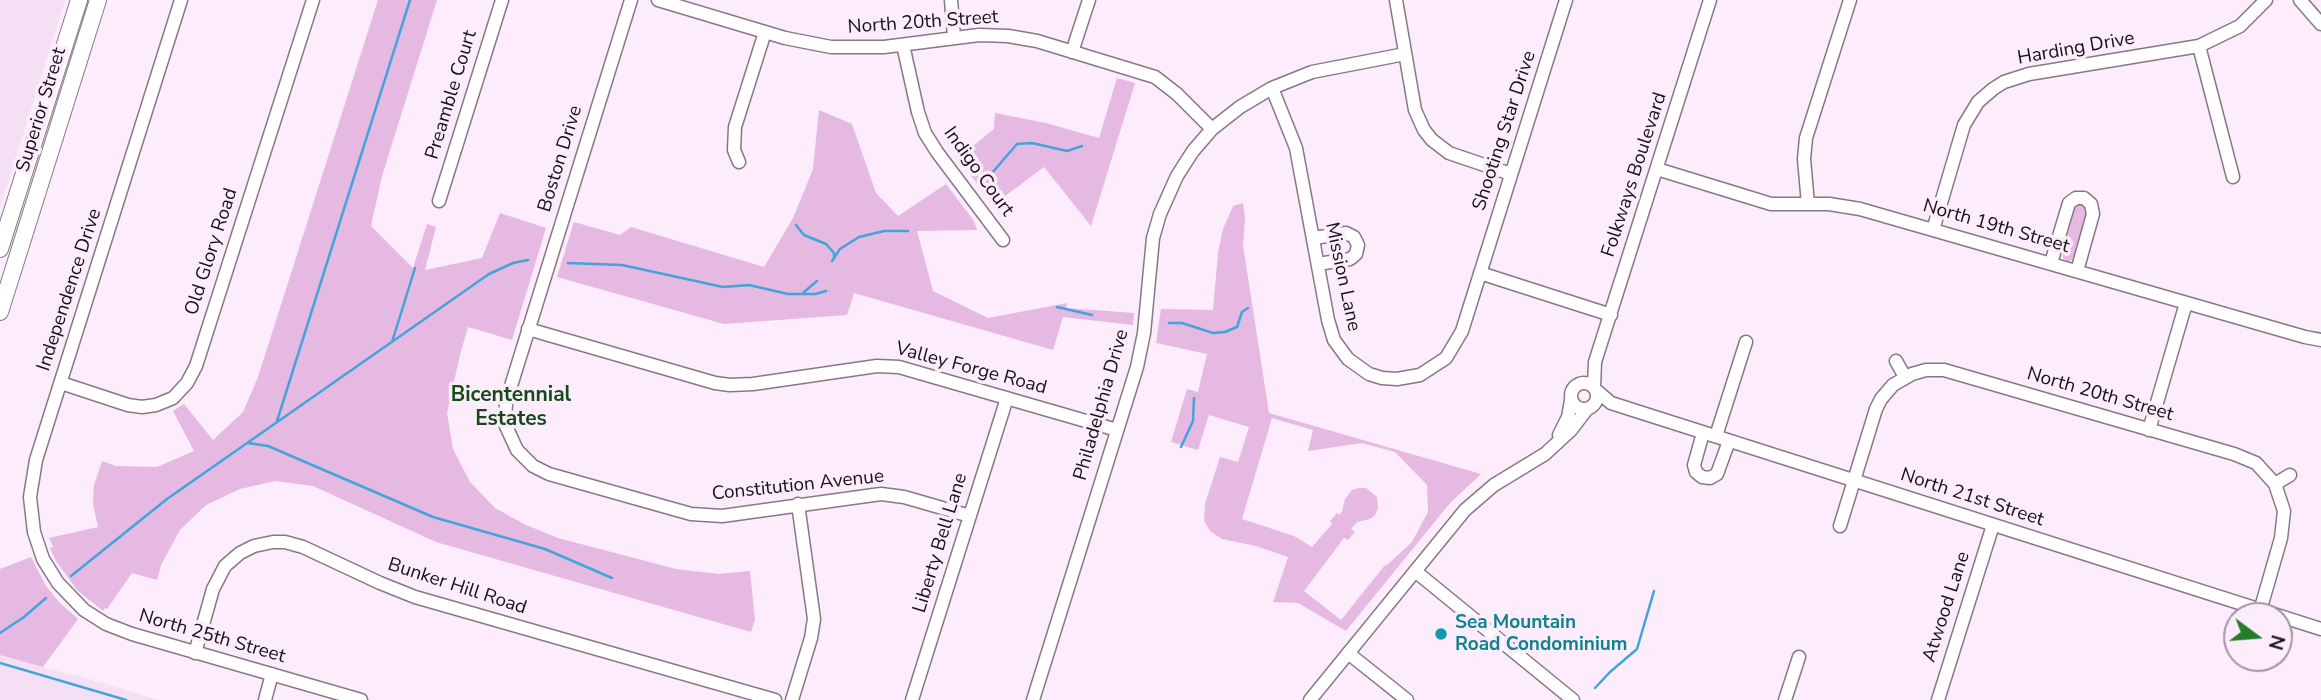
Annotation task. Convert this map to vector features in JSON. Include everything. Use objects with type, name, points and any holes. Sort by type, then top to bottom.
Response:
[{"type":"main road","name":"Superior Street","points":[[0,249],[79,0]]},
{"type":"main road","name":"Superior Street","points":[[0,312],[98,0]]},
{"type":"main road","points":[[43,113],[47,133],[36,171],[38,174],[44,172]]},
{"type":"street","name":"Independence Drive","points":[[62,589],[38,546],[32,521],[30,497],[36,460],[181,0]]},
{"type":"street","name":"Old Glory Road","points":[[61,383],[142,407],[173,398],[187,383],[196,366],[313,0]]},
{"type":"street","name":"Preamble Court","points":[[439,201],[502,0]]},
{"type":"street","name":"Boston Drive","points":[[528,330],[631,0]]},
{"type":"street","name":"North 20th Street","points":[[658,0],[805,43],[831,47],[869,48],[954,37],[1008,36],[1037,41],[1160,80],[1212,129]]},
{"type":"street","points":[[951,0],[954,37]]},
{"type":"street","points":[[1072,52],[1088,0]]},
{"type":"street","points":[[1396,0],[1419,121],[1432,140],[1449,153],[1511,174]]},
{"type":"street","name":"Shooting Star Drive","points":[[1480,273],[1566,0]]},
{"type":"street","name":"Folkways Boulevard","points":[[1595,390],[1595,362],[1710,0]]},
{"type":"street","points":[[1808,204],[1804,159],[1806,138],[1850,0]]},
{"type":"street","name":"Harding Drive","points":[[1933,230],[1964,125],[1979,102],[1993,89],[2004,82],[2029,74],[2199,46],[2246,22],[2266,0]]},
{"type":"street","points":[[2300,0],[2321,24]]},
{"type":"street","points":[[739,162],[734,150],[736,122],[765,32]]},
{"type":"street","name":"Indigo Court","points":[[903,45],[925,133],[1003,240]]},
{"type":"street","points":[[2199,46],[2233,177]]},
{"type":"street","name":"Philadelphia Drive","points":[[1033,700],[1141,350],[1150,257],[1157,225],[1177,176],[1212,129],[1240,107],[1272,88],[1312,72],[1405,54]]},
{"type":"street","name":"Mission Lane","points":[[1272,88],[1296,148],[1330,330],[1342,353],[1356,367],[1389,378],[1420,375],[1446,358],[1462,331],[1480,273]]},
{"type":"street","name":"North 19th Street","points":[[1657,169],[1768,203],[1852,206],[2321,340]]},
{"type":"street","points":[[2051,263],[2069,203],[2074,199],[2084,198],[2091,204],[2093,214],[2077,271]]},
{"type":"street","points":[[1314,239],[1348,234],[1354,237],[1358,245],[1352,258],[1318,264]]},
{"type":"street","points":[[1480,273],[1611,315]]},
{"type":"street","points":[[2149,430],[2186,303]]},
{"type":"street","name":"Valley Forge Road","points":[[528,330],[720,384],[753,384],[887,366],[908,369],[1117,430]]},
{"type":"street","name":"Constitution Avenue","points":[[528,330],[508,394],[505,417],[519,454],[533,466],[549,474],[691,514],[713,516],[889,494],[970,516]]},
{"type":"street","points":[[1716,437],[1746,342]]},
{"type":"street","points":[[1840,526],[1878,404],[1885,393],[1905,377],[1896,361]]},
{"type":"street","name":"Folkways Boulevard","points":[[1577,384],[1595,362]]},
{"type":"street","name":"North 20th Street","points":[[1905,377],[1926,370],[1944,370],[2245,457],[2261,467],[2275,484]]},
{"type":"street","points":[[1310,700],[1473,502],[1494,485],[1537,460],[1554,446],[1571,430],[1597,400],[1595,390],[1586,383],[1577,384],[1571,392],[1568,417],[1554,446]]},
{"type":"street","name":"North 21st Street","points":[[1595,390],[1611,403],[2232,602]]},
{"type":"street","name":"Liberty Bell Lane","points":[[912,700],[1007,398]]},
{"type":"street","points":[[1571,400],[1577,408],[1589,408]]},
{"type":"street","name":"North 21st Street","points":[[1589,408],[1611,403]]},
{"type":"street","points":[[2262,602],[2284,524],[2283,505],[2275,484],[2290,475]]},
{"type":"street","points":[[792,700],[814,620],[798,504]]},
{"type":"street","name":"Atwood Lane","points":[[1938,700],[1993,525]]},
{"type":"street","name":"Bunker Hill Road","points":[[195,653],[222,570],[243,551],[277,541],[303,547],[415,597],[775,700]]},
{"type":"street","points":[[1415,571],[1573,700]]},
{"type":"street","name":"North 25th Street","points":[[62,589],[83,610],[111,626],[361,700]]},
{"type":"street","name":"North 21st Street","points":[[2293,620],[2321,628]]},
{"type":"street","points":[[1348,653],[1407,700]]},
{"type":"street","points":[[1785,700],[1798,657]]},
{"type":"street","points":[[265,700],[272,674]]},
{"type":"shaded area","points":[[0,0],[65,0],[0,208]]},
{"type":"shaded area","points":[[378,0],[437,0],[382,176],[371,226],[413,268],[427,224],[436,227],[425,270],[482,258],[500,213],[546,228],[512,340],[468,327],[447,413],[453,449],[470,482],[495,508],[558,538],[676,569],[719,574],[750,571],[755,620],[751,632],[436,542],[313,486],[275,481],[240,489],[206,505],[180,530],[161,565],[157,580],[132,573],[103,611],[77,590],[56,561],[49,538],[98,527],[93,504],[94,485],[102,461],[116,466],[157,467],[194,451],[173,411],[184,404],[213,440],[243,412],[258,377]]},
{"type":"shaded area","points":[[1117,78],[1135,83],[1091,226],[1044,167],[993,205],[958,158],[994,129],[995,113],[1046,123],[1099,138]]},
{"type":"shaded area","points":[[819,110],[852,124],[876,193],[898,216],[946,184],[974,221],[977,230],[917,231],[933,291],[988,318],[1067,303],[1066,308],[1134,313],[1133,325],[1063,317],[1053,350],[854,293],[847,315],[724,324],[557,277],[574,222],[620,235],[631,227],[764,267],[793,218],[813,169]]},
{"type":"shaded area","points":[[1243,203],[1243,245],[1269,413],[1481,474],[1450,503],[1346,631],[1298,603],[1273,602],[1288,557],[1256,546],[1222,539],[1210,531],[1204,521],[1205,504],[1220,457],[1238,462],[1249,427],[1209,415],[1198,450],[1171,442],[1187,389],[1198,392],[1207,354],[1156,343],[1161,309],[1213,310],[1218,253],[1223,229],[1233,206]],"holes":[[[1272,418],[1313,430],[1308,451],[1362,443],[1395,452],[1427,485],[1428,512],[1412,542],[1385,565],[1341,620],[1304,591],[1344,538],[1348,540],[1355,532],[1351,529],[1357,522],[1375,515],[1378,508],[1377,497],[1366,488],[1352,490],[1345,499],[1342,512],[1339,515],[1337,513],[1330,521],[1332,524],[1312,547],[1294,536],[1242,519]]]},
{"type":"shaded area","points":[[2078,203],[2089,207],[2075,258],[2068,262],[2062,254]]},
{"type":"shaded area","points":[[31,557],[46,586],[78,619],[43,667],[0,655],[0,569]]},
{"type":"shaded area","points":[[0,655],[106,684],[159,700],[0,700]]},
{"type":"waterway","points":[[277,421],[410,0]]},
{"type":"waterway","points":[[992,173],[1017,144],[1032,143],[1067,151],[1082,146]]},
{"type":"waterway","points":[[796,225],[804,235],[826,244],[834,257]]},
{"type":"waterway","points":[[832,261],[840,249],[859,237],[884,231],[908,231]]},
{"type":"waterway","points":[[71,576],[167,499],[489,274],[513,263],[528,260]]},
{"type":"waterway","points":[[568,263],[622,265],[723,287],[749,285],[788,294],[815,294],[826,291]]},
{"type":"waterway","points":[[392,342],[415,268]]},
{"type":"waterway","points":[[804,292],[817,281]]},
{"type":"waterway","points":[[1057,307],[1092,315]]},
{"type":"waterway","points":[[1169,323],[1182,323],[1213,333],[1225,332],[1237,327],[1242,312],[1248,308]]},
{"type":"waterway","points":[[1181,447],[1193,421],[1194,398]]},
{"type":"waterway","points":[[248,443],[268,446],[433,517],[545,549],[612,578]]},
{"type":"waterway","points":[[1595,688],[1637,649],[1654,591]]},
{"type":"waterway","points":[[0,633],[46,598]]},
{"type":"waterway","points":[[0,663],[126,700]]},
{"type":"place","name":"Sea Mountain Road Condominium","points":[[1441,634]]},
{"type":"district","name":"Bicentennial Estates","points":[[511,408]]}]
